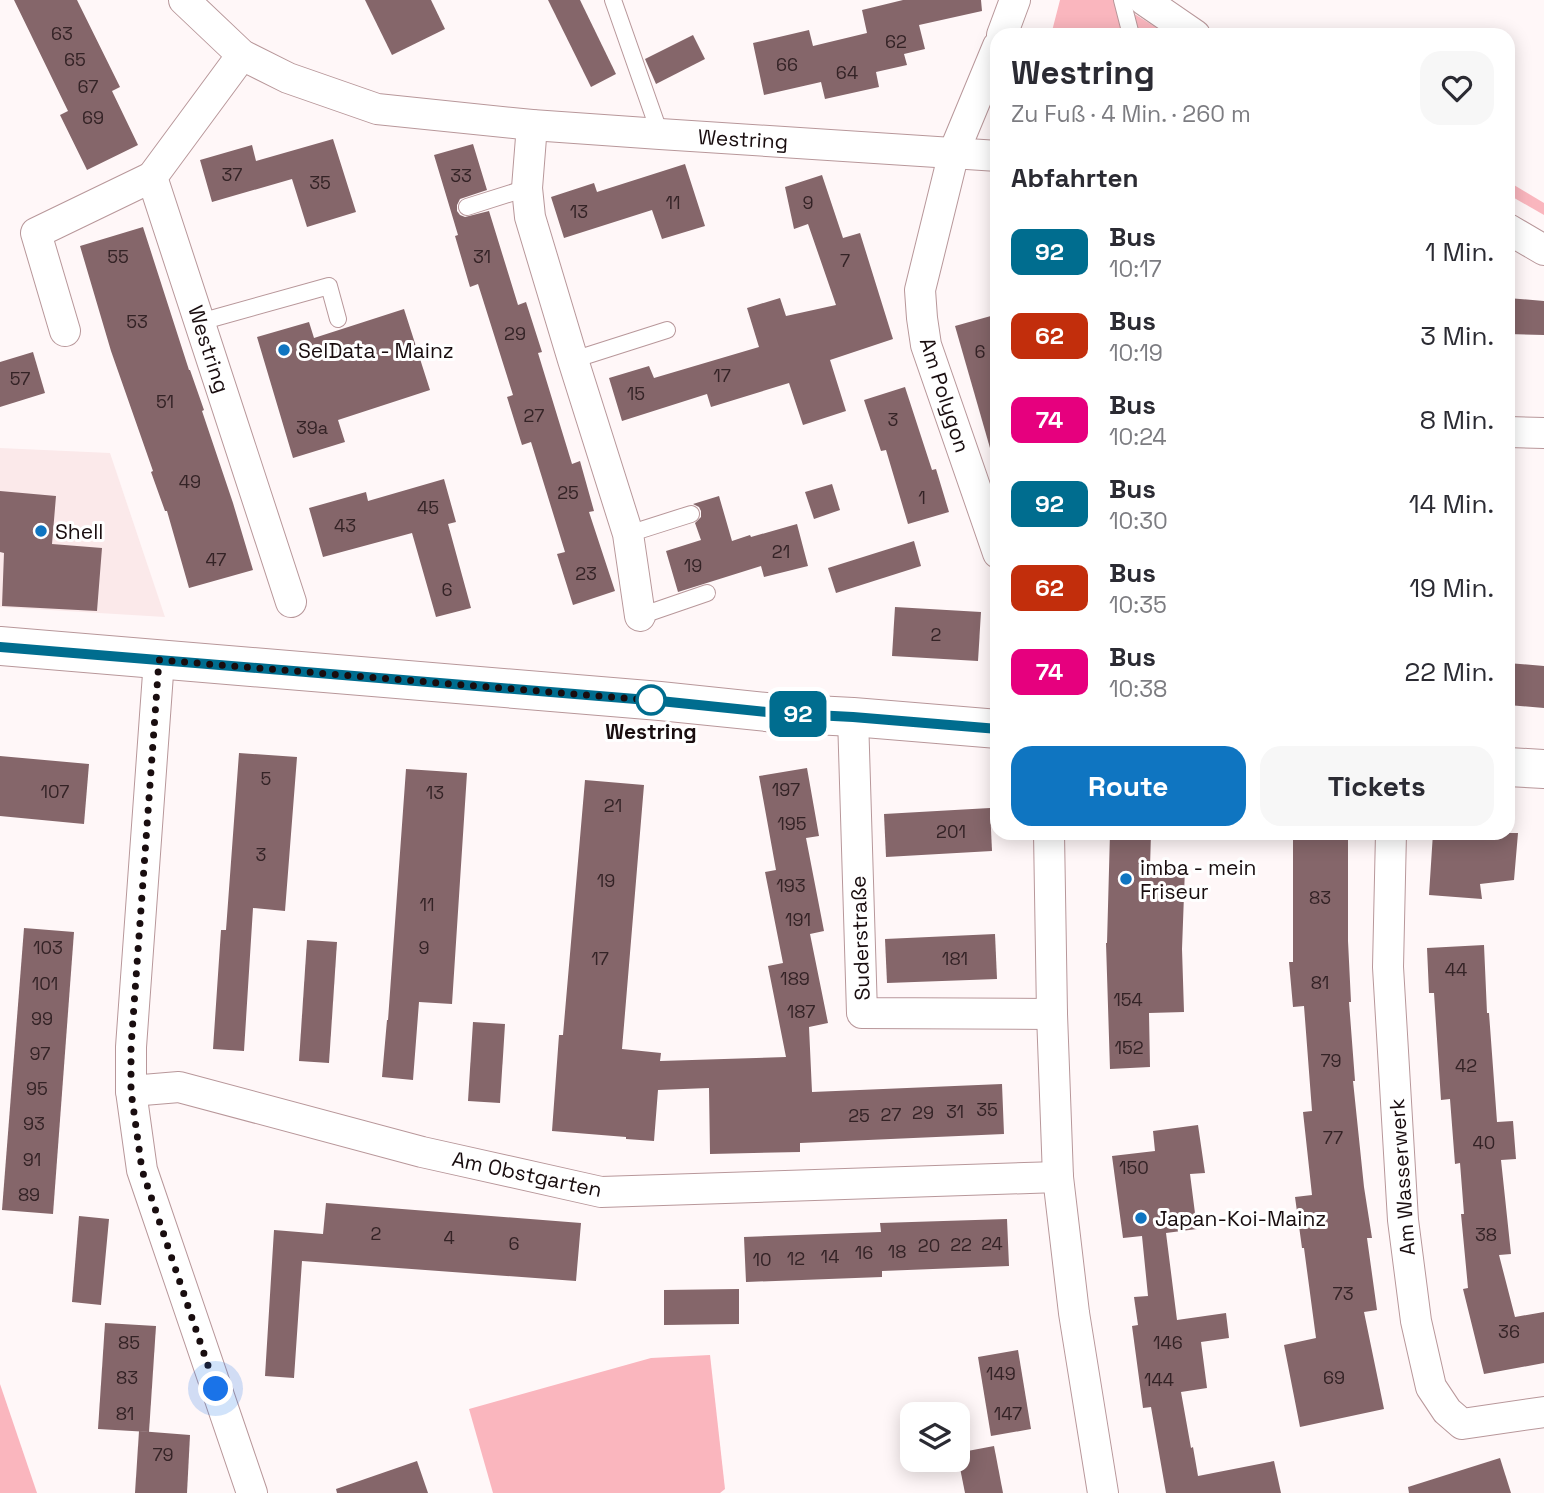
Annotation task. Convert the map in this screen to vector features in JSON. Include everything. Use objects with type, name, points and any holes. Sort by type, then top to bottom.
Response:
[{"type":"street","name":"Westring","points":[[184,0],[242,55],[288,78],[377,109],[660,135],[990,155]]},
{"type":"street","points":[[1005,28],[1015,0]]},
{"type":"street","points":[[1144,0],[1185,28]]},
{"type":"street","points":[[65,331],[36,233],[152,177],[242,55]]},
{"type":"street","points":[[954,152],[990,65]]},
{"type":"street","points":[[532,125],[527,188],[530,217],[628,534],[640,616]]},
{"type":"street","name":"Am Polygon","points":[[954,152],[920,290],[922,318],[926,345],[990,530]]},
{"type":"street","name":"Westring","points":[[152,177],[291,602]]},
{"type":"street","points":[[1515,233],[1544,250]]},
{"type":"street","points":[[1515,432],[1544,433]]},
{"type":"street","points":[[0,646],[776,713],[990,728]]},
{"type":"street","points":[[159,660],[132,1034],[131,1091],[142,1170],[252,1493]]},
{"type":"street","name":"Suderstraße","points":[[853,717],[862,1013],[1052,1014]]},
{"type":"street","points":[[1515,767],[1544,769]]},
{"type":"street","points":[[1049,840],[1058,1177],[1074,1313],[1103,1493]]},
{"type":"street","name":"Am Wasserwerk","points":[[1391,840],[1388,967],[1403,1220],[1416,1321],[1431,1387],[1447,1411],[1462,1424],[1544,1412]]},
{"type":"street","name":"Am Obstgarten","points":[[131,1091],[179,1087],[422,1152],[601,1192],[1058,1177]]},
{"type":"lane","points":[[613,0],[660,135]]},
{"type":"lane","points":[[1122,0],[1129,28]]},
{"type":"lane","points":[[467,207],[527,188]]},
{"type":"lane","points":[[200,322],[328,286],[338,318]]},
{"type":"lane","points":[[573,360],[667,330]]},
{"type":"lane","points":[[628,534],[691,514]]},
{"type":"lane","points":[[640,616],[707,593]]},
{"type":"shaded area","points":[[1060,0],[1122,0],[1133,13],[1157,28],[1053,28]]},
{"type":"shaded area","points":[[1515,186],[1544,203],[1544,215],[1515,198]]},
{"type":"shaded area","name":"Shell","points":[[0,448],[110,453],[165,617],[0,607]]},
{"type":"shaded area","points":[[710,1355],[725,1489],[720,1493],[493,1493],[469,1409],[651,1358]]},
{"type":"shaded area","points":[[0,1384],[37,1493],[0,1493]]},
{"type":"building","points":[[14,0],[77,0],[120,87],[112,91],[138,145],[87,170],[60,115],[68,111]]},
{"type":"building","points":[[365,0],[431,0],[445,29],[392,55]]},
{"type":"building","points":[[548,0],[580,0],[616,74],[591,87]]},
{"type":"building","points":[[903,0],[981,0],[982,11],[919,25],[925,49],[904,54],[907,65],[876,72],[879,87],[825,99],[821,82],[764,95],[753,43],[809,30],[813,46],[867,33],[862,10]]},
{"type":"building","points":[[693,35],[705,59],[656,84],[645,59]]},
{"type":"building","points":[[333,139],[356,212],[307,227],[292,179],[212,202],[200,160],[252,145],[256,161]]},
{"type":"building","points":[[473,144],[487,190],[460,199],[457,211],[465,217],[489,211],[518,305],[526,302],[542,352],[538,353],[572,464],[580,461],[594,511],[589,512],[615,591],[573,605],[557,554],[565,552],[531,442],[522,445],[507,397],[513,395],[478,284],[470,287],[455,236],[458,235],[434,155]]},
{"type":"building","points":[[685,164],[705,226],[662,239],[652,210],[564,238],[551,197],[594,183],[597,192]]},
{"type":"building","points":[[822,175],[843,238],[860,233],[893,339],[830,360],[846,411],[803,425],[789,383],[711,407],[707,394],[622,421],[609,378],[649,366],[654,378],[759,347],[747,308],[780,298],[786,316],[836,305],[808,224],[794,229],[785,187]]},
{"type":"building","points":[[143,227],[204,410],[202,411],[253,570],[189,588],[167,511],[151,472],[153,471],[111,351],[80,246]]},
{"type":"building","points":[[1515,299],[1544,301],[1544,335],[1515,334]]},
{"type":"building","points":[[404,309],[430,390],[338,420],[345,442],[293,458],[257,337],[309,322],[314,338]]},
{"type":"building","points":[[990,316],[990,448],[955,326]]},
{"type":"building","points":[[33,352],[45,393],[0,407],[0,362]]},
{"type":"building","points":[[905,387],[949,512],[908,524],[886,450],[881,451],[864,400]]},
{"type":"building","points":[[444,479],[456,522],[448,524],[471,608],[436,617],[412,533],[323,557],[309,508],[366,492],[368,501]]},
{"type":"building","points":[[832,484],[840,510],[814,519],[805,492]]},
{"type":"building","points":[[0,491],[56,496],[52,544],[102,548],[97,611],[2,606],[4,553],[0,552]]},
{"type":"building","points":[[719,496],[732,541],[797,524],[808,566],[764,577],[761,566],[678,592],[666,551],[701,540],[695,523],[701,517],[701,511],[693,504]]},
{"type":"building","points":[[914,541],[921,566],[836,593],[828,568]]},
{"type":"building","points":[[895,607],[981,612],[978,661],[892,656]]},
{"type":"building","points":[[1515,664],[1544,666],[1544,708],[1515,706]]},
{"type":"building","points":[[239,753],[297,757],[285,911],[253,908],[244,1051],[213,1049],[221,930],[226,930]]},
{"type":"building","points":[[0,756],[89,764],[84,824],[0,816]]},
{"type":"building","points":[[807,768],[819,836],[806,838],[824,931],[810,934],[828,1023],[809,1027],[812,1092],[1002,1084],[1004,1134],[800,1143],[800,1152],[710,1154],[709,1088],[658,1090],[654,1141],[552,1131],[585,780],[644,785],[622,1049],[661,1053],[660,1061],[786,1057],[768,966],[783,963],[765,872],[776,870],[759,776]]},
{"type":"building","points":[[406,769],[467,773],[452,1004],[419,1002],[413,1080],[382,1077]]},
{"type":"building","points":[[990,808],[992,851],[886,857],[884,814]]},
{"type":"building","points":[[1515,833],[1518,833],[1514,880],[1480,884],[1482,899],[1429,895],[1433,840],[1515,840]]},
{"type":"building","points":[[1110,840],[1151,840],[1150,867],[1185,868],[1182,949],[1184,1012],[1149,1013],[1150,1067],[1110,1069],[1107,943]]},
{"type":"building","points":[[1293,840],[1348,840],[1349,1002],[1353,1081],[1372,1238],[1367,1238],[1377,1310],[1364,1312],[1384,1409],[1300,1427],[1284,1345],[1316,1338],[1295,1197],[1312,1195],[1303,1112],[1312,1111],[1304,1006],[1293,1007],[1289,962],[1293,962]]},
{"type":"building","points":[[24,928],[74,932],[53,1214],[2,1210]]},
{"type":"building","points":[[995,934],[997,979],[887,983],[885,939]]},
{"type":"building","points":[[307,940],[337,942],[329,1063],[299,1061]]},
{"type":"building","points":[[1484,945],[1497,1122],[1513,1121],[1516,1159],[1501,1160],[1511,1254],[1499,1255],[1515,1317],[1544,1312],[1544,1363],[1484,1374],[1463,1289],[1468,1288],[1461,1214],[1464,1214],[1460,1163],[1455,1164],[1450,1099],[1441,1100],[1434,993],[1429,993],[1427,948]]},
{"type":"building","points":[[473,1022],[505,1024],[500,1103],[468,1101]]},
{"type":"building","points":[[1198,1125],[1205,1173],[1190,1174],[1197,1229],[1166,1233],[1177,1320],[1226,1313],[1229,1338],[1201,1342],[1207,1388],[1181,1392],[1191,1448],[1193,1447],[1198,1476],[1274,1461],[1281,1493],[1166,1493],[1151,1407],[1143,1408],[1132,1326],[1138,1325],[1134,1297],[1148,1296],[1142,1236],[1123,1238],[1112,1156],[1155,1151],[1153,1131]]},
{"type":"building","points":[[326,1203],[581,1223],[576,1281],[302,1261],[294,1378],[265,1376],[274,1230],[323,1234]]},
{"type":"building","points":[[79,1216],[109,1219],[101,1305],[72,1302]]},
{"type":"building","points":[[1007,1219],[1009,1266],[882,1271],[882,1277],[746,1282],[744,1237],[881,1232],[880,1223]]},
{"type":"building","points":[[739,1289],[739,1324],[664,1325],[664,1290]]},
{"type":"building","points":[[105,1323],[156,1326],[149,1432],[98,1429]]},
{"type":"building","points":[[1018,1350],[1031,1429],[991,1436],[978,1357]]},
{"type":"building","points":[[139,1431],[190,1435],[187,1493],[135,1493]]},
{"type":"building","points":[[994,1446],[1003,1493],[965,1493],[961,1472],[970,1472],[970,1451]]},
{"type":"building","points":[[1500,1458],[1511,1493],[1409,1493],[1408,1487]]},
{"type":"building","points":[[417,1461],[428,1493],[337,1493],[336,1489]]},
{"type":"bus line","name":"92","points":[[0,647],[660,701],[776,713],[990,728]]},
{"type":"place","name":"SelData - Mainz","points":[[284,350]]},
{"type":"place","name":"Shell","points":[[41,531]]},
{"type":"place","name":"Westring","points":[[651,700]]},
{"type":"place","name":"imba - mein Friseur","points":[[1126,879]]},
{"type":"place","name":"Japan-Koi-Mainz","points":[[1141,1218]]},
{"type":"route","points":[[216,1389],[142,1170],[131,1091],[131,1047],[159,660],[660,701],[651,700]]}]
